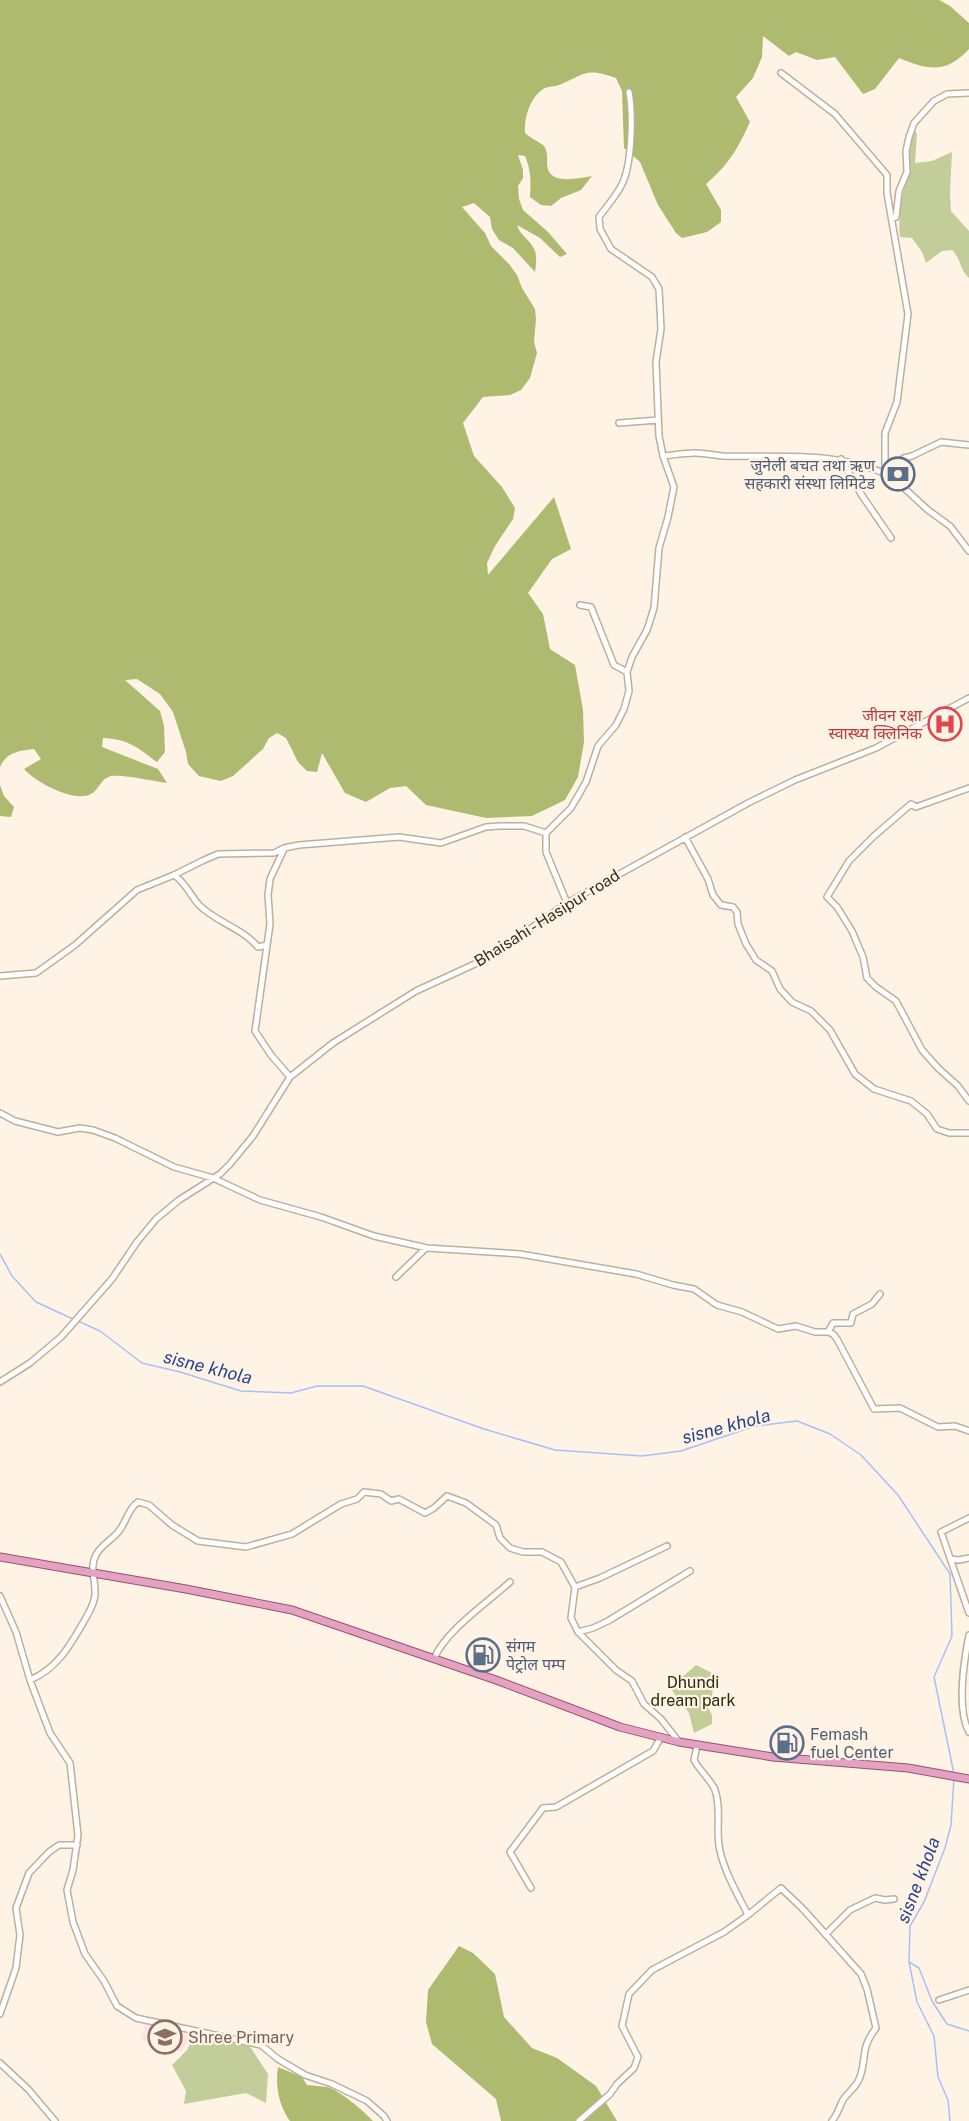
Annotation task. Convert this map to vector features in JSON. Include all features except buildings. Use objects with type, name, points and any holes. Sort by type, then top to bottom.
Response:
[{"type":"main road","points":[[0,1557],[292,1610],[496,1680],[620,1726],[679,1742],[773,1757],[908,1768],[969,1779]]},
{"type":"street","points":[[781,73],[835,114],[886,175],[886,194],[908,314],[897,402],[885,433],[885,468],[928,510],[950,526],[969,551]]},
{"type":"street","points":[[567,903],[546,852],[546,833],[571,808],[586,782],[598,746],[616,725],[629,691],[627,672],[632,657],[647,630],[654,608],[659,548],[674,487],[663,456],[658,420],[656,363],[661,328],[659,289],[652,278],[611,249],[600,230],[599,217],[623,182],[627,169],[632,112],[629,92]]},
{"type":"street","points":[[892,218],[896,217],[899,191],[907,171],[906,151],[914,123],[934,101],[948,94],[969,93]]},
{"type":"street","points":[[620,423],[658,420]]},
{"type":"street","points":[[904,458],[941,442],[969,445]]},
{"type":"street","points":[[663,456],[694,453],[721,456],[781,455],[841,459],[874,468],[891,476]]},
{"type":"street","points":[[841,459],[861,494],[891,538]]},
{"type":"street","points":[[580,605],[591,607],[614,665],[627,672]]},
{"type":"street","name":"Bhaisahi - Hasipur road","points":[[0,1382],[30,1363],[61,1338],[112,1279],[156,1219],[230,1164],[253,1136],[290,1077],[339,1039],[416,991],[490,957],[567,903],[685,837],[771,791],[876,748],[969,698]]},
{"type":"street","points":[[969,788],[916,807],[911,804],[849,861],[827,897],[837,907],[852,931],[863,957],[867,978],[896,1001],[922,1050],[958,1086],[969,1101]]},
{"type":"street","points":[[0,976],[36,973],[75,945],[137,890],[218,854],[274,853],[299,845],[399,837],[441,843],[486,827],[500,826],[524,826],[546,833]]},
{"type":"street","points":[[685,837],[708,879],[713,895],[722,905],[733,907],[737,912],[738,924],[756,960],[772,971],[780,989],[792,1002],[811,1011],[830,1030],[855,1074],[874,1089],[911,1101],[927,1114],[937,1129],[950,1133],[969,1132]]},
{"type":"street","points":[[284,848],[270,879],[268,895],[270,924],[255,1031],[290,1077]]},
{"type":"street","points":[[174,875],[182,880],[198,904],[205,910],[227,922],[258,947],[267,945]]},
{"type":"street","points":[[0,1113],[15,1121],[58,1132],[80,1128],[93,1130],[115,1138],[174,1167],[213,1178],[260,1200],[321,1217],[374,1236],[427,1248],[520,1254],[636,1274],[694,1289],[717,1305],[742,1312],[778,1329],[791,1325],[815,1332],[828,1332],[837,1339],[874,1409],[900,1408],[938,1428],[955,1426],[969,1431]]},
{"type":"street","points":[[396,1277],[423,1249],[427,1248]]},
{"type":"street","points":[[828,1332],[833,1323],[851,1323],[853,1314],[872,1305],[880,1294]]},
{"type":"street","points":[[30,1680],[53,1666],[80,1631],[94,1605],[96,1582],[92,1572],[95,1555],[119,1532],[133,1506],[138,1502],[150,1505],[172,1525],[198,1541],[246,1547],[292,1534],[341,1504],[357,1499],[364,1492],[381,1494],[391,1501],[399,1499],[425,1513],[447,1496],[466,1503],[496,1525],[500,1538],[510,1548],[523,1552],[543,1552],[561,1562],[576,1587],[571,1618],[578,1632],[616,1670],[632,1681],[644,1704],[661,1719],[679,1742]]},
{"type":"street","points":[[969,1518],[941,1532],[969,1613]]},
{"type":"street","points":[[576,1587],[667,1546]]},
{"type":"street","points":[[951,1559],[969,1558]]},
{"type":"street","points":[[578,1632],[608,1622],[690,1571]]},
{"type":"street","points":[[434,1659],[442,1643],[510,1582]]},
{"type":"street","points":[[0,1596],[16,1632],[30,1680],[50,1733],[70,1763],[78,1835],[73,1870],[67,1890],[73,1923],[85,1954],[117,2006],[136,2018],[261,2045],[278,2059],[305,2075],[332,2084],[367,2101],[387,2121]]},
{"type":"street","points":[[969,1635],[962,1690],[965,1721],[969,1732]]},
{"type":"street","points":[[531,1888],[510,1852],[543,1808],[556,1807],[653,1752],[661,1737]]},
{"type":"street","points":[[697,1746],[694,1760],[699,1771],[714,1788],[719,1805],[719,1850],[747,1915]]},
{"type":"street","points":[[0,2014],[16,1968],[20,1935],[16,1908],[29,1873],[48,1852],[59,1845],[77,1845]]},
{"type":"street","points":[[579,2121],[610,2094],[634,2068],[638,2056],[622,2026],[629,1994],[652,1970],[724,1932],[781,1888],[861,1974],[876,2028],[863,2053],[861,2076],[857,2085],[843,2101],[832,2121]]},
{"type":"street","points":[[826,1934],[850,1910],[874,1898],[894,1899]]},
{"type":"street","points":[[939,2000],[969,1990]]},
{"type":"street","points":[[0,2063],[28,2089],[55,2121]]},
{"type":"shaded area","name":"Shree Primary","points":[[146,2022],[190,2036],[181,2052],[159,2040],[153,2046],[141,2038]]},
{"type":"green space","points":[[0,0],[939,0],[950,6],[969,23],[969,49],[961,57],[952,63],[936,67],[919,65],[899,58],[875,89],[863,94],[835,57],[817,60],[796,52],[789,56],[763,36],[762,57],[753,78],[736,97],[750,122],[732,156],[706,184],[721,210],[721,222],[707,232],[682,238],[676,233],[658,205],[640,162],[624,148],[622,91],[616,78],[591,72],[557,86],[545,88],[535,96],[526,121],[525,133],[544,146],[549,172],[553,176],[572,179],[592,176],[581,190],[561,198],[551,206],[541,205],[530,197],[528,166],[525,156],[518,155],[523,170],[523,178],[518,186],[523,210],[548,232],[567,254],[560,257],[540,238],[517,225],[535,251],[535,272],[513,248],[499,240],[492,229],[490,217],[474,203],[462,207],[485,233],[491,246],[517,275],[535,309],[534,342],[537,353],[530,378],[521,390],[510,395],[483,397],[463,423],[474,456],[502,487],[515,508],[513,519],[487,563],[488,575],[554,497],[571,549],[552,559],[528,593],[543,614],[550,649],[575,665],[583,710],[584,742],[578,777],[565,800],[532,816],[486,818],[426,805],[406,786],[390,788],[366,802],[345,793],[322,753],[317,772],[307,771],[298,762],[286,738],[277,733],[269,738],[263,749],[233,776],[221,781],[199,776],[188,764],[173,712],[160,694],[137,679],[125,680],[160,711],[164,726],[165,752],[157,762],[133,745],[120,740],[103,738],[102,747],[158,769],[167,783],[111,776],[91,794],[75,796],[55,790],[37,780],[24,769],[41,759],[34,749],[10,755],[0,767]]},
{"type":"green space","points":[[914,129],[917,134],[915,163],[932,161],[952,152],[951,211],[969,231],[969,278],[952,250],[942,251],[926,263],[922,252],[912,238],[900,237],[900,207],[909,175],[909,146]]},
{"type":"green space","points":[[0,785],[4,796],[14,807],[11,817],[0,816]]},
{"type":"green space","name":"Dhundi dream park","points":[[696,1665],[714,1674],[712,1698],[706,1704],[712,1715],[712,1724],[694,1733],[689,1713],[670,1688]]},
{"type":"green space","points":[[459,1946],[473,1953],[495,1974],[504,2017],[532,2048],[557,2058],[596,2086],[617,2121],[501,2121],[496,2099],[432,2044],[426,2022],[428,1990]]},
{"type":"green space","points":[[195,2034],[226,2042],[247,2042],[268,2074],[266,2103],[246,2093],[184,2104],[186,2091],[172,2065],[187,2050]]},
{"type":"green space","points":[[278,2067],[302,2077],[307,2085],[327,2087],[338,2092],[373,2121],[290,2121],[279,2096]]},
{"type":"waterway","name":"sisne khola","points":[[0,1254],[12,1276],[36,1302],[73,1319]]},
{"type":"waterway","name":"sisne khola","points":[[78,1321],[100,1331],[142,1363],[241,1391],[291,1393],[317,1386],[363,1386],[484,1429],[555,1450],[642,1456],[681,1451],[755,1426],[797,1421],[830,1434],[861,1455],[898,1495],[950,1574],[952,1636],[934,1677],[954,1774]]},
{"type":"waterway","name":"sisne khola","points":[[950,2121],[948,2100],[938,2077],[934,2036],[917,2002],[909,1962],[910,1926],[924,1902],[945,1848],[951,1825],[954,1778]]},
{"type":"waterway","points":[[909,1962],[919,1968],[932,2001],[947,2024],[969,2031]]},
{"type":"place","name":"जुनेली बचत तथा ऋण सहकारी संस्था लिमिटेड","points":[[898,474]]},
{"type":"place","name":"जीवन रक्षा स्वास्थ्य क्लिनिक","points":[[945,724]]},
{"type":"place","name":"संगम पेट्रोल पम्प","points":[[483,1655]]},
{"type":"place","name":"Femash fuel Center","points":[[787,1743]]},
{"type":"place","name":"Shree Primary","points":[[165,2037]]}]
